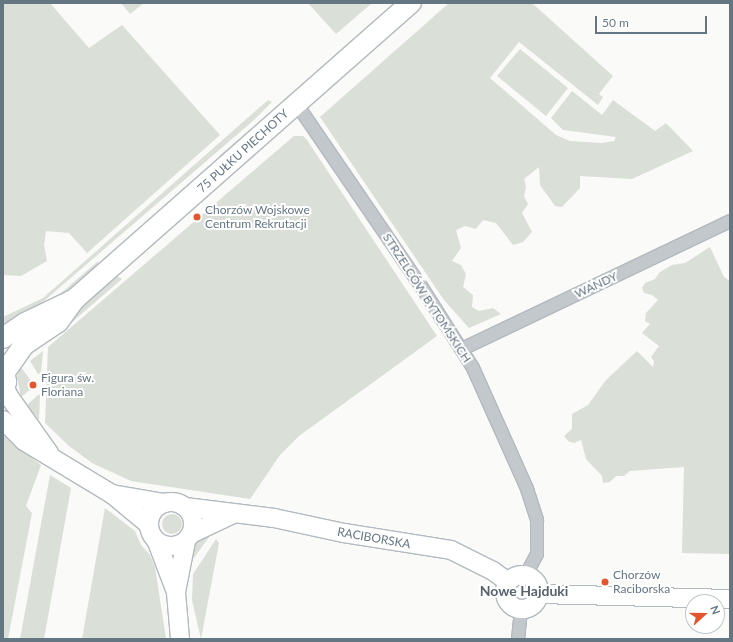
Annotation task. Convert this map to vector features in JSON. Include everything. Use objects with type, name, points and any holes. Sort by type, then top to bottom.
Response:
[{"type":"main road","name":"75 PUŁKU PIECHOTY","points":[[4,379],[18,351],[58,322],[75,299],[235,160],[296,103],[411,3]]},
{"type":"main road","name":"75 PUŁKU PIECHOTY","points":[[3,338],[25,323],[75,299]]},
{"type":"street","name":"STRZELCÓW BYTOMSKICH","points":[[296,103],[462,349],[528,488],[537,520],[539,540],[537,554],[526,575]]},
{"type":"street","name":"WANDY","points":[[462,349],[730,221]]},
{"type":"street","points":[[4,379],[8,395],[53,458]]},
{"type":"street","points":[[3,420],[24,441],[112,494],[148,524],[151,534],[157,542],[176,592],[180,639]]},
{"type":"street","points":[[112,494],[164,503],[175,502],[185,507],[192,517],[176,592]]},
{"type":"street","points":[[148,524],[154,508],[164,503]]},
{"type":"street","name":"RACIBORSKA","points":[[185,507],[274,518],[344,533],[451,550],[493,571],[508,582]]},
{"type":"street","points":[[157,542],[172,547],[233,514]]},
{"type":"street","points":[[519,575],[526,575],[538,585],[539,594],[533,605],[521,609],[515,608],[506,599],[505,593],[508,582],[519,575]]},
{"type":"street","points":[[539,594],[730,598]]},
{"type":"street","points":[[518,639],[521,609]]},
{"type":"shaded area","points":[[3,3],[50,3],[89,48],[122,25],[220,135],[87,253],[69,233],[46,231],[44,245],[47,261],[21,276],[3,275]]},
{"type":"shaded area","points":[[121,3],[144,3],[130,14]]},
{"type":"shaded area","points":[[308,3],[372,3],[336,34]]},
{"type":"shaded area","points":[[449,3],[532,3],[613,76],[599,94],[603,97],[598,105],[519,42],[490,78],[556,135],[570,141],[601,143],[614,141],[616,137],[563,130],[551,118],[572,91],[602,115],[613,100],[655,131],[666,123],[693,151],[632,179],[580,176],[580,188],[562,207],[555,206],[540,185],[539,167],[524,179],[526,187],[524,196],[528,204],[522,213],[532,232],[523,242],[513,245],[496,223],[483,220],[476,229],[465,226],[456,230],[461,248],[452,261],[461,265],[466,274],[463,287],[473,295],[472,307],[479,311],[493,308],[501,314],[469,328],[444,300],[320,117]]},
{"type":"shaded area","points":[[520,49],[568,88],[546,116],[497,76]]},
{"type":"shaded area","points":[[268,100],[272,102],[254,120],[44,301],[5,324],[3,317],[43,298]]},
{"type":"shaded area","points":[[258,123],[228,156],[219,156]]},
{"type":"shaded area","points":[[294,136],[303,136],[307,140],[437,336],[299,436],[280,455],[250,499],[131,481],[92,463],[69,446],[45,423],[48,347]]},
{"type":"shaded area","points":[[710,247],[724,277],[730,281],[730,554],[682,553],[684,467],[630,471],[624,476],[616,476],[610,482],[603,483],[602,476],[586,459],[581,440],[574,443],[568,441],[564,436],[572,429],[572,414],[588,405],[606,380],[637,351],[653,367],[654,361],[651,357],[659,346],[642,333],[650,324],[645,321],[646,313],[658,300],[652,295],[644,293],[642,288],[645,283],[655,279],[660,272],[672,265],[685,263]]},
{"type":"shaded area","points":[[98,261],[97,269],[80,284],[45,307]]},
{"type":"shaded area","points":[[115,275],[122,279],[71,323],[30,355],[25,354],[65,324]]},
{"type":"shaded area","points":[[43,351],[41,373],[38,374],[30,361]]},
{"type":"shaded area","points":[[20,366],[32,382],[32,388],[21,397],[17,378]]},
{"type":"shaded area","points":[[39,394],[40,396],[39,420],[27,405]]},
{"type":"shaded area","points":[[3,435],[41,465],[26,506],[32,513],[8,639],[3,639]]},
{"type":"shaded area","points":[[50,475],[71,488],[44,639],[20,639]]},
{"type":"shaded area","points":[[105,508],[135,531],[141,545],[150,555],[155,567],[166,639],[82,639]]},
{"type":"shaded area","points":[[168,514],[176,514],[182,520],[182,528],[176,534],[168,534],[162,528],[162,520]]},
{"type":"shaded area","points":[[212,533],[191,562],[188,562],[192,546],[199,538]]},
{"type":"shaded area","points":[[216,539],[219,543],[201,639],[192,600],[193,574]]},
{"type":"place","name":"Chorzów Wojskowe Centrum Rekrutacji","points":[[197,217]]},
{"type":"place","name":"Figura św. Floriana","points":[[33,385]]},
{"type":"place","name":"Chorzów Raciborska","points":[[605,582]]},
{"type":"district","name":"Nowe Hajduki","points":[[524,591]]}]
